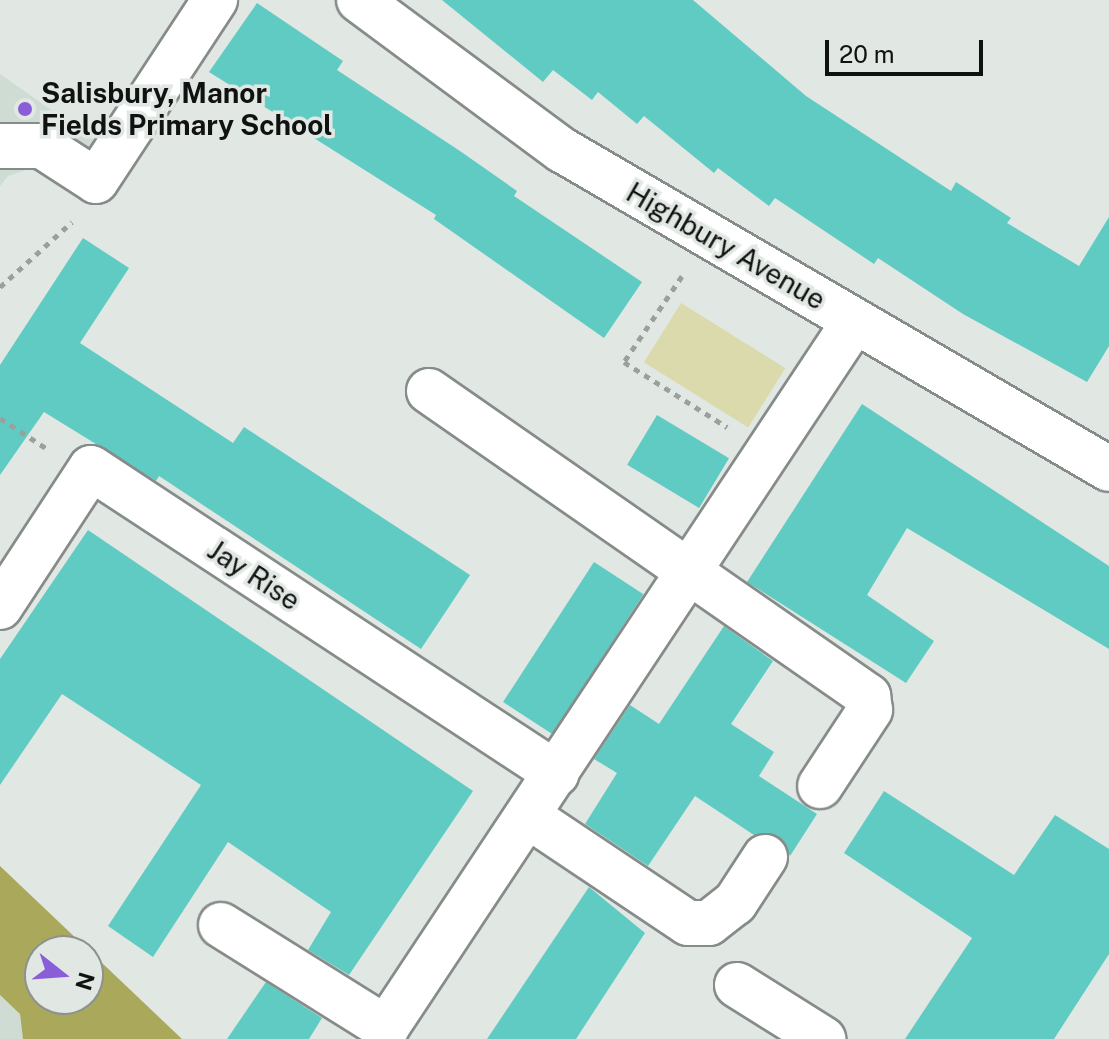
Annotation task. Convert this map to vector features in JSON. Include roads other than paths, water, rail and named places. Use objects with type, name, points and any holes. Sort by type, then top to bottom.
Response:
[{"type":"street","points":[[0,146],[42,146],[96,181],[215,0]]},
{"type":"street","name":"Highbury Avenue","points":[[359,0],[562,150],[1109,469]]},
{"type":"street","points":[[221,925],[386,1028],[854,322]]},
{"type":"street","points":[[429,391],[691,570],[868,696],[870,710],[820,786]]},
{"type":"street","name":"Jay Rise","points":[[0,607],[91,468],[557,774]]},
{"type":"street","points":[[528,816],[688,923],[709,923],[735,903],[765,857]]},
{"type":"street","points":[[737,985],[823,1039]]},
{"type":"place","name":"Salisbury, Manor Fields Primary School","points":[[25,109]]}]
